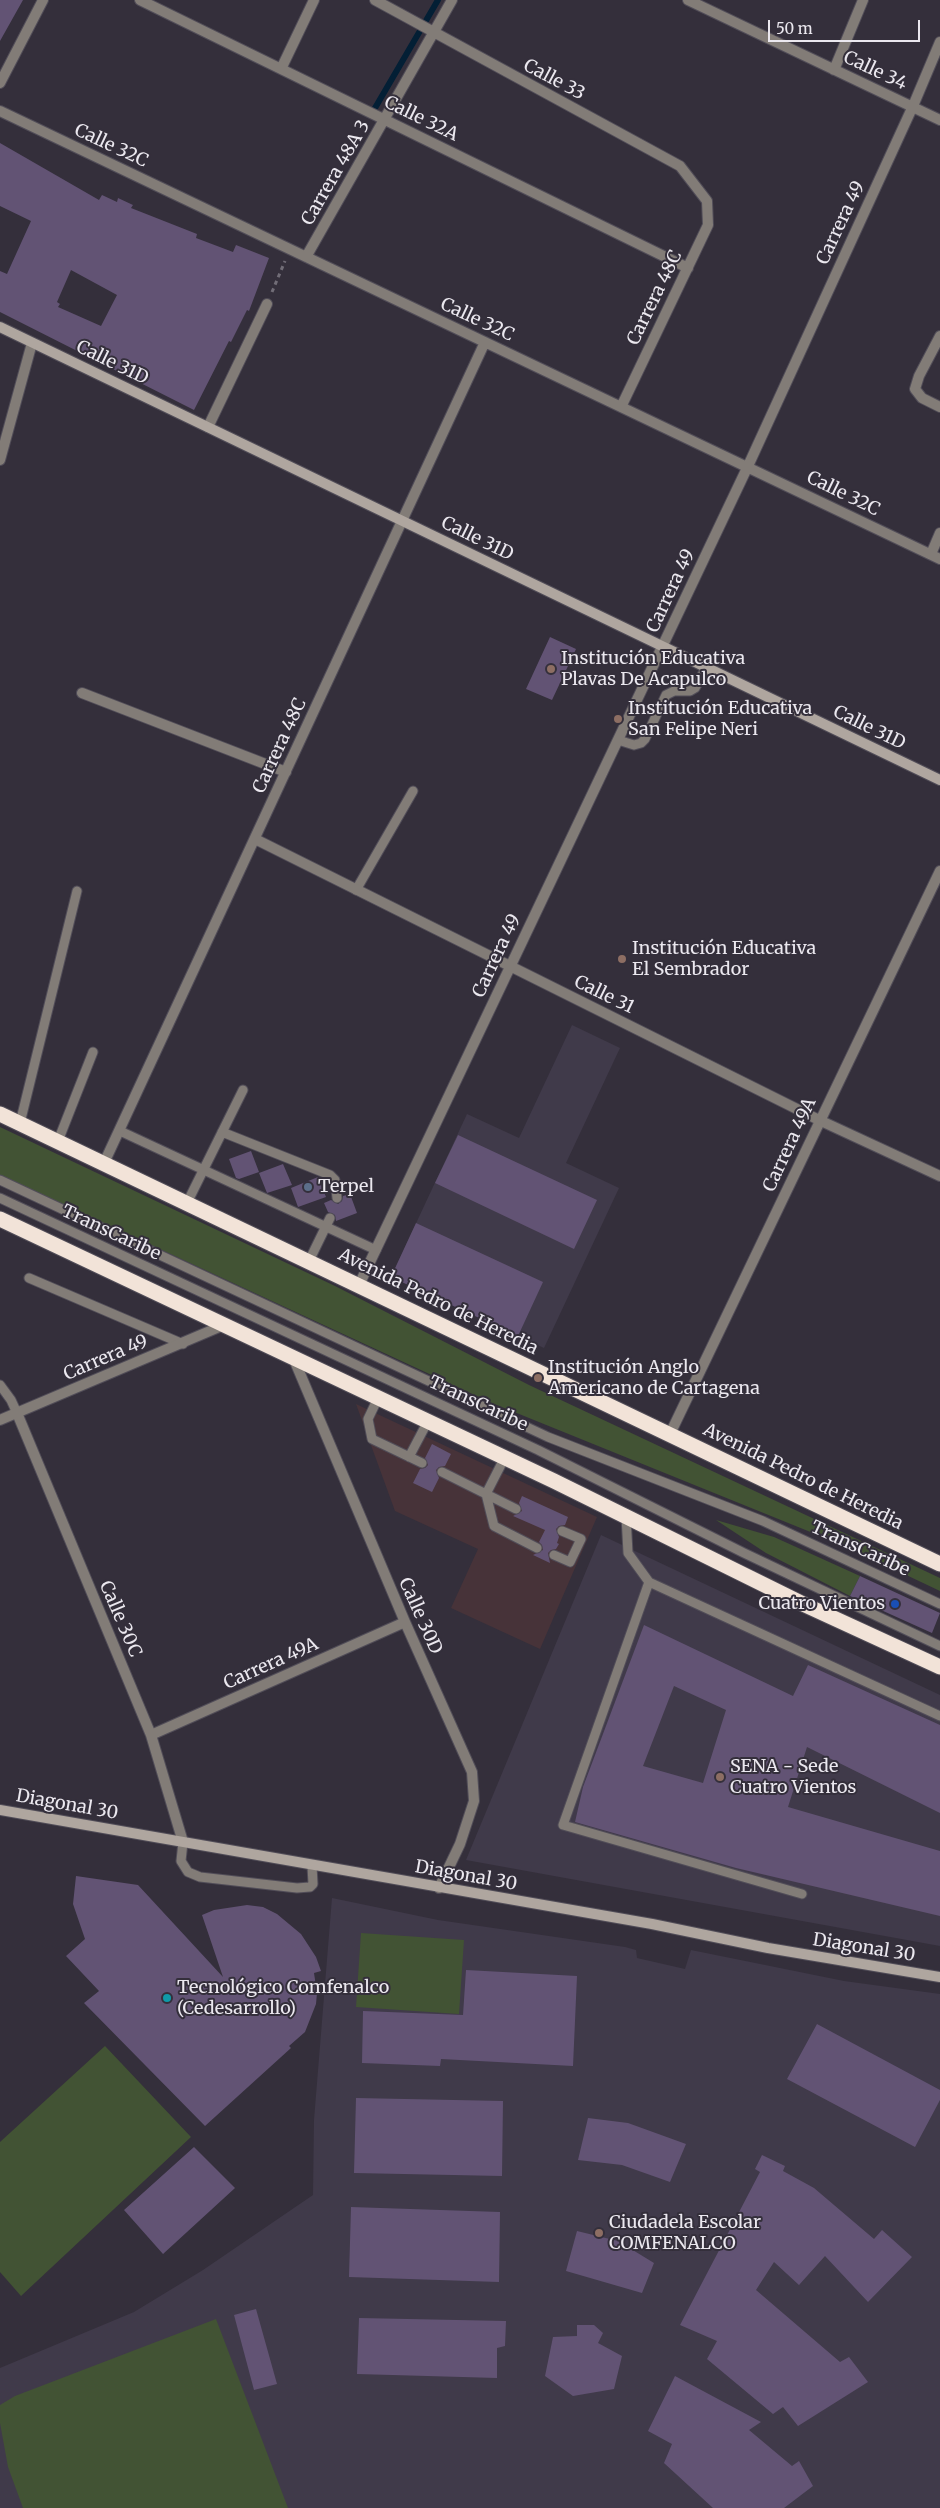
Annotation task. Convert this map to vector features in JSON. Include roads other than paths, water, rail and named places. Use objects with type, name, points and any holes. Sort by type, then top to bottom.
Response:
[{"type":"highway","name":"Avenida Pedro de Heredia","points":[[0,1114],[940,1564]]},
{"type":"highway","points":[[0,1219],[428,1421],[803,1604],[940,1667]]},
{"type":"street","points":[[0,83],[44,0]]},
{"type":"street","points":[[281,69],[314,0]]},
{"type":"street","name":"Calle 33","points":[[375,0],[434,34],[680,166],[707,200]]},
{"type":"street","name":"Carrera 48A 3","points":[[306,257],[452,0]]},
{"type":"street","name":"Calle 34","points":[[688,0],[940,120]]},
{"type":"street","points":[[834,70],[863,0]]},
{"type":"street","name":"Calle 32A","points":[[147,2],[688,268]]},
{"type":"street","name":"Carrera 49","points":[[359,1285],[748,466],[913,106],[940,42]]},
{"type":"street","name":"Calle 32C","points":[[0,111],[748,466],[935,557]]},
{"type":"street","name":"Carrera 48C","points":[[621,407],[708,225],[707,200]]},
{"type":"street","points":[[208,427],[267,304]]},
{"type":"street","name":"Calle 31D","points":[[0,327],[940,780]]},
{"type":"street","points":[[940,336],[919,376],[916,389],[922,398],[940,407]]},
{"type":"street","points":[[0,460],[32,342]]},
{"type":"street","name":"Carrera 48C","points":[[104,1163],[485,342]]},
{"type":"street","points":[[935,557],[940,533]]},
{"type":"street","points":[[82,693],[286,772]]},
{"type":"street","name":"Calle 31","points":[[255,840],[820,1120],[940,1176]]},
{"type":"street","name":"Carrera 49A","points":[[670,1434],[940,871]]},
{"type":"street","name":"Carrera 49","points":[[0,1420],[224,1325]]},
{"type":"street","name":"Calle 30D","points":[[293,1357],[405,1622],[472,1772],[475,1786],[474,1801],[460,1844],[439,1888]]},
{"type":"street","name":"Calle 30C","points":[[17,1413],[151,1735],[183,1842]]},
{"type":"street","name":"Carrera 49A","points":[[151,1735],[405,1622]]},
{"type":"street","name":"Diagonal 30","points":[[0,1810],[652,1924],[768,1948],[940,1977]]},
{"type":"street","name":"Diagonal 30","points":[[926,1974],[940,1970]]},
{"type":"lane","points":[[618,740],[634,745],[641,743],[645,739],[666,695],[674,691],[690,691],[695,688],[706,668]]},
{"type":"lane","points":[[356,890],[413,790]]},
{"type":"lane","points":[[20,1123],[77,891]]},
{"type":"lane","points":[[58,1141],[93,1052]]},
{"type":"lane","points":[[187,1203],[243,1090]]},
{"type":"lane","points":[[120,1131],[203,1169],[328,1222],[376,1250]]},
{"type":"lane","points":[[222,1132],[330,1175],[335,1180],[337,1198]]},
{"type":"lane","name":"TransCaribe","points":[[0,1180],[532,1430],[763,1521],[940,1604]]},
{"type":"lane","name":"TransCaribe","points":[[0,1198],[538,1450],[744,1553],[940,1646]]},
{"type":"lane","points":[[309,1262],[328,1222]]},
{"type":"lane","points":[[29,1278],[182,1344]]},
{"type":"lane","points":[[0,1385],[11,1400],[17,1413]]},
{"type":"lane","points":[[378,1398],[368,1419],[372,1439],[422,1463]]},
{"type":"lane","points":[[409,1457],[428,1421]]},
{"type":"lane","points":[[505,1458],[486,1494],[494,1526],[537,1548]]},
{"type":"lane","points":[[442,1472],[516,1509]]},
{"type":"lane","points":[[626,1516],[628,1553],[649,1582],[940,1716]]},
{"type":"lane","points":[[554,1555],[570,1562],[581,1540],[562,1531]]},
{"type":"lane","points":[[649,1582],[563,1825],[802,1894]]},
{"type":"lane","points":[[183,1842],[181,1861],[188,1872],[200,1877],[297,1888],[310,1887],[313,1884],[312,1866]]},
{"type":"waterway","points":[[375,108],[438,0]]},
{"type":"place","name":"Institución Educativa Plavas De Acapulco","points":[[551,669]]},
{"type":"place","name":"Institución Educativa San Felipe Neri","points":[[618,719]]},
{"type":"place","name":"Institución Educativa El Sembrador","points":[[622,959]]},
{"type":"place","name":"Terpel","points":[[308,1187]]},
{"type":"place","name":"Institución Anglo Americano de Cartagena","points":[[538,1378]]},
{"type":"place","name":"Cuatro Vientos","points":[[895,1604]]},
{"type":"place","name":"SENA - Sede Cuatro Vientos","points":[[720,1777]]},
{"type":"place","name":"Tecnológico Comfenalco (Cedesarrollo)","points":[[167,1998]]},
{"type":"place","name":"Ciudadela Escolar COMFENALCO","points":[[599,2233]]}]
